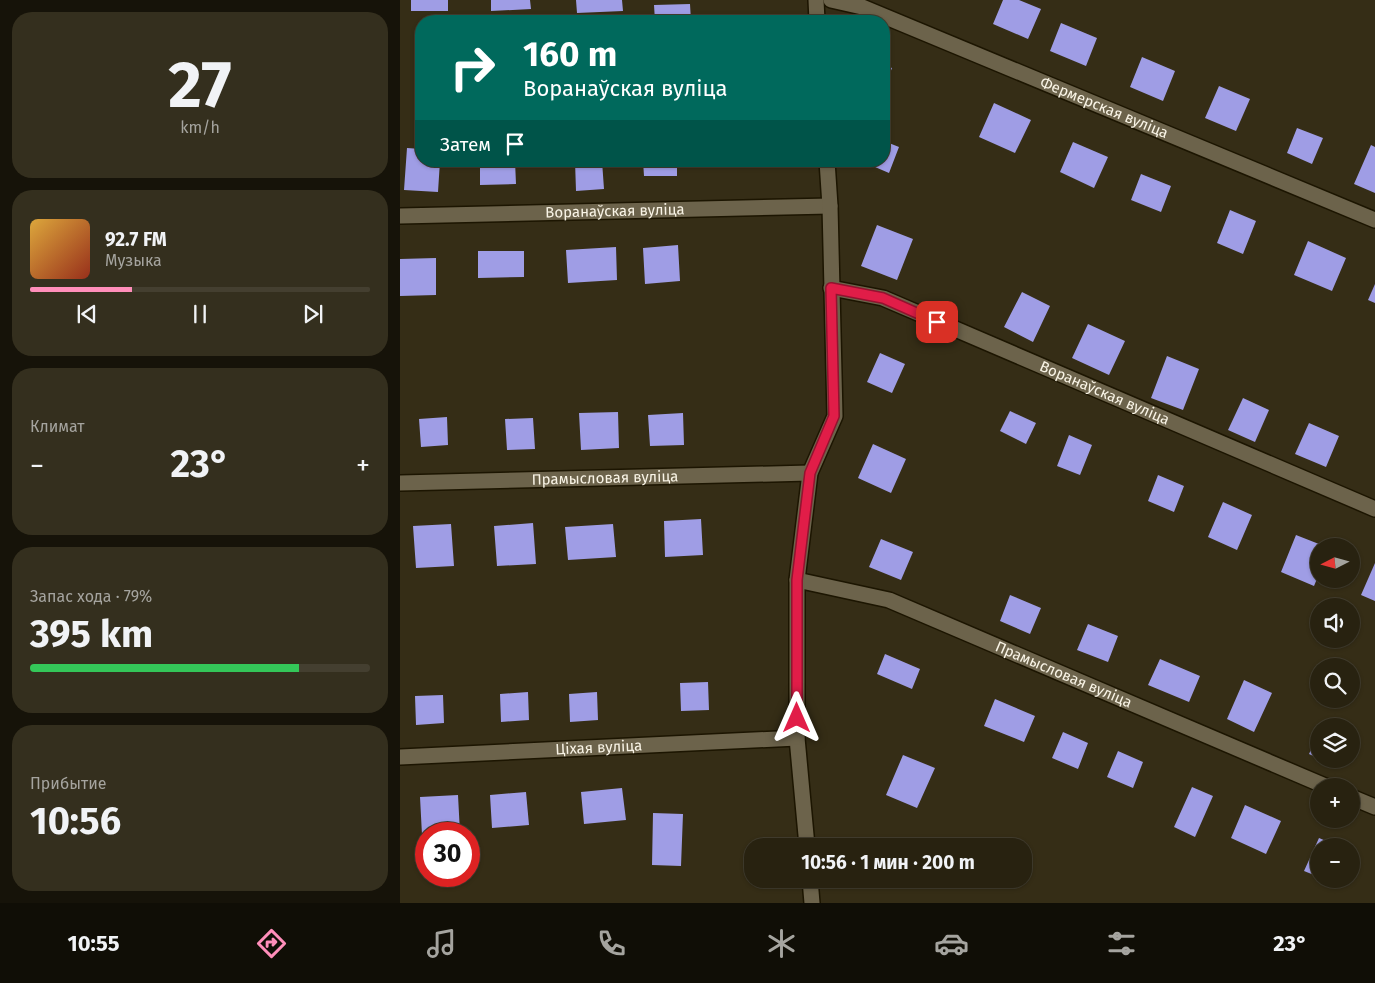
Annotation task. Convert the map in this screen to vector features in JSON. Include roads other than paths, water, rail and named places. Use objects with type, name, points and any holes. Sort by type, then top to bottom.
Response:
[{"type":"street","points":[[816,0],[817,15]]},
{"type":"street","name":"Фермерская вуліца","points":[[831,0],[862,7],[881,15]]},
{"type":"street","name":"Фермерская вуліца","points":[[890,19],[1375,220]]},
{"type":"street","points":[[806,838],[797,738],[797,580],[810,473],[834,416],[830,206],[827,167]]},
{"type":"street","name":"Воранаўская вуліца","points":[[400,216],[830,206]]},
{"type":"street","name":"Воранаўская вуліца","points":[[831,288],[883,298],[1375,509]]},
{"type":"street","name":"Прамысловая вуліца","points":[[400,483],[810,473]]},
{"type":"street","name":"Прамысловая вуліца","points":[[797,580],[889,600],[1310,780]]},
{"type":"street","name":"Ціхая вуліца","points":[[400,757],[797,738]]},
{"type":"street","points":[[1360,801],[1375,807]]},
{"type":"street","points":[[811,888],[812,903]]}]
